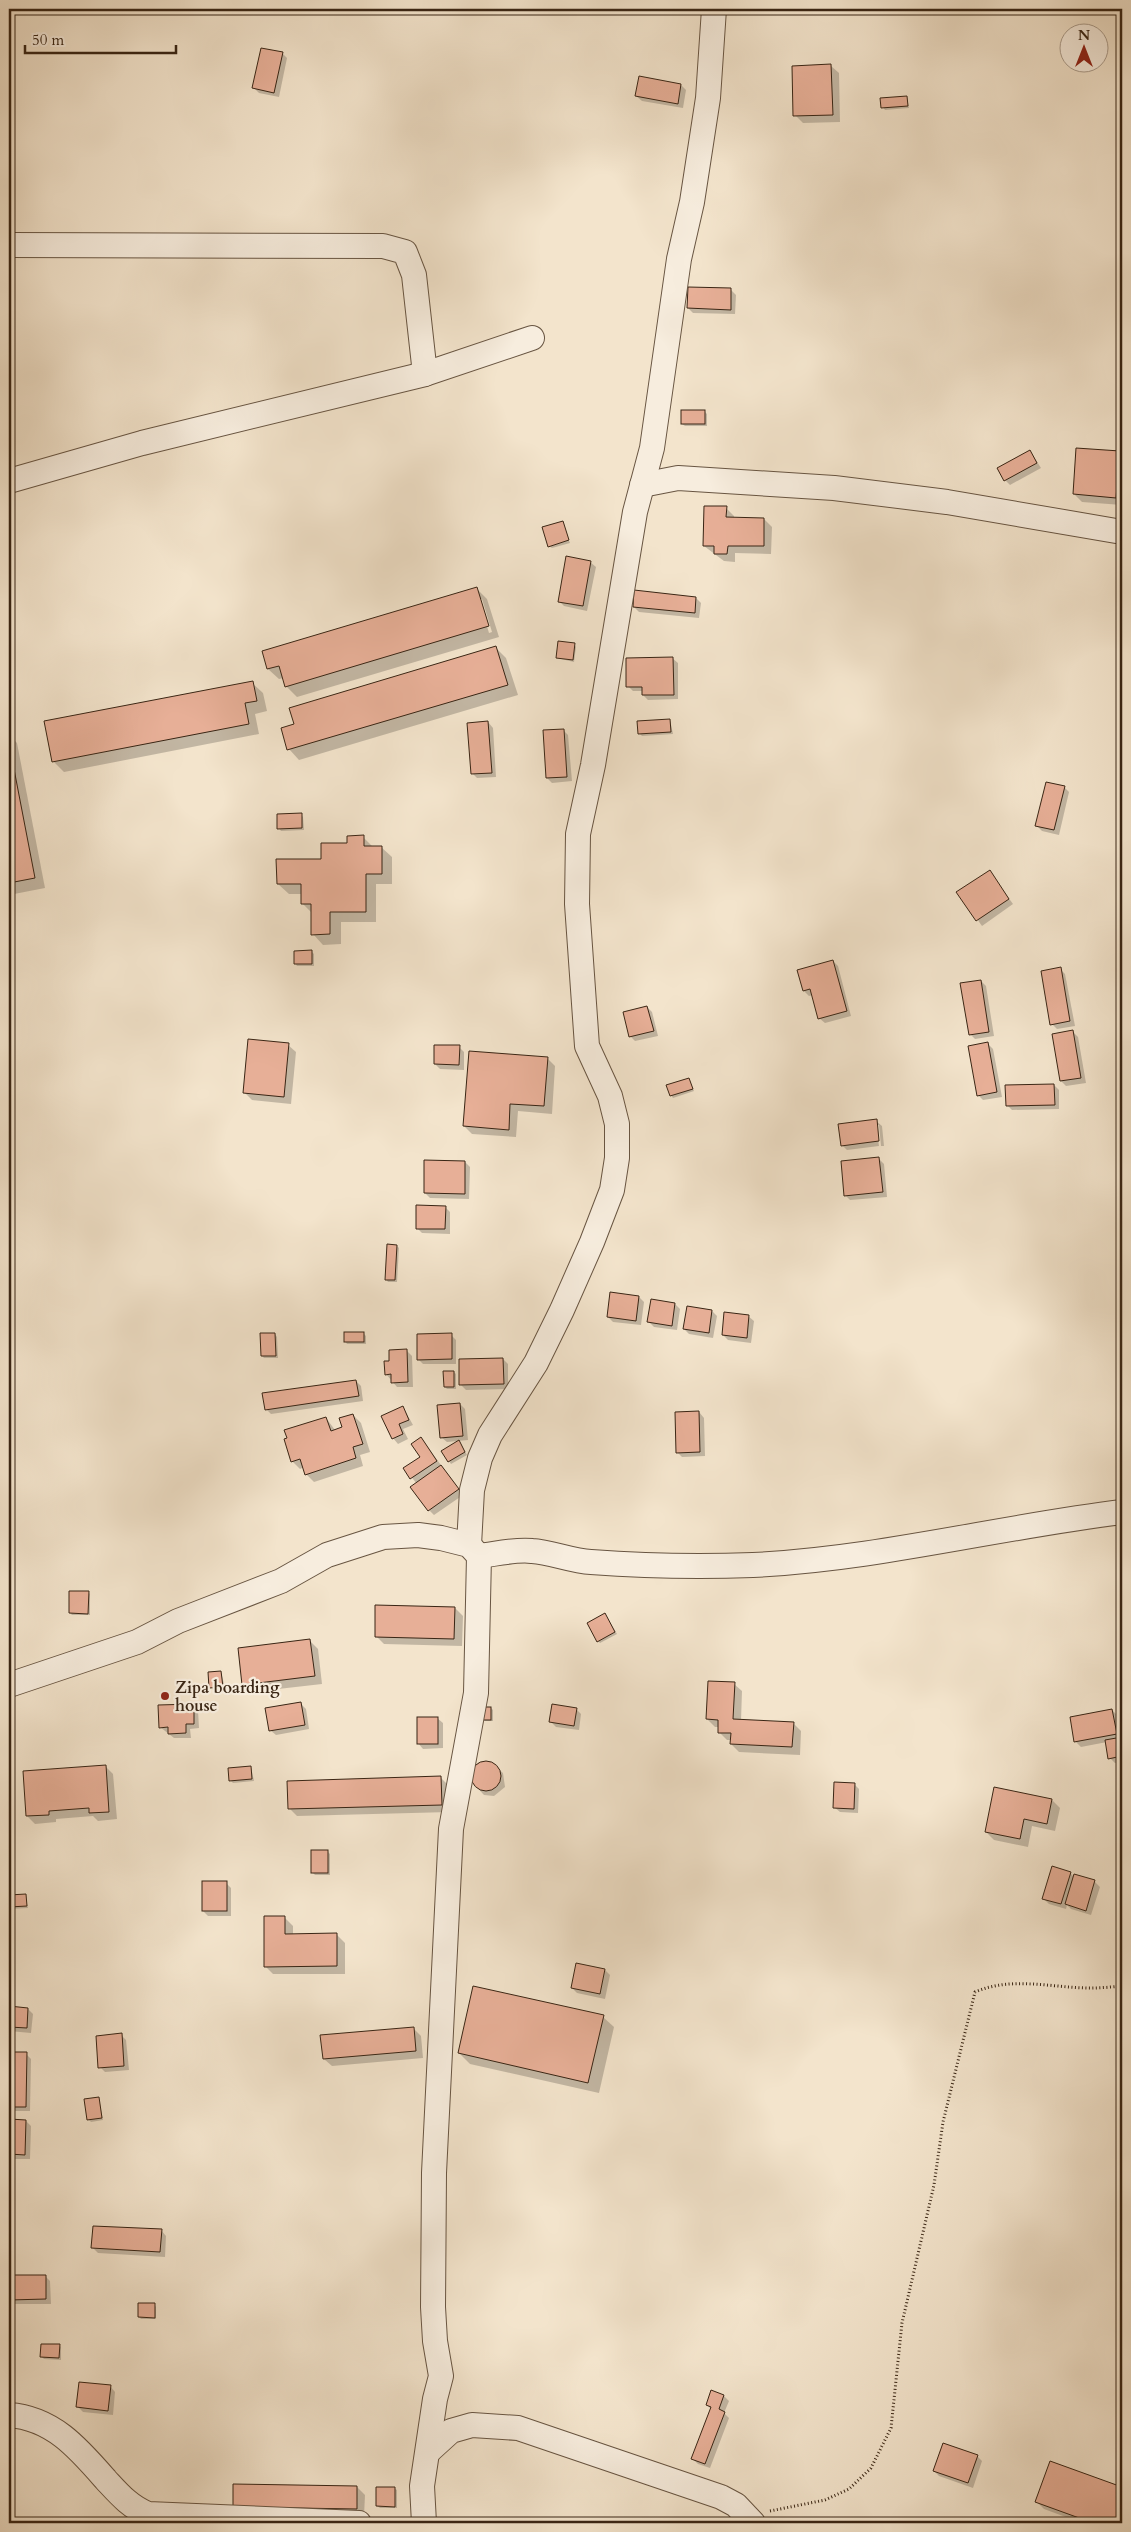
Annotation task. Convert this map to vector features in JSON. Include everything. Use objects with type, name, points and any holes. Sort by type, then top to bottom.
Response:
[{"type":"street","points":[[424,2523],[422,2486],[429,2451],[435,2399],[441,2376],[435,2341],[433,2307],[434,2172],[451,1829],[476,1693],[472,1490],[480,1458],[490,1435],[536,1363],[592,1242],[612,1190],[617,1158],[617,1124],[610,1096],[587,1046],[577,904],[578,834],[593,765],[635,512],[652,448],[679,259],[692,202],[708,98],[714,9]]},
{"type":"street","points":[[9,244],[383,246],[405,252],[414,275],[425,374]]},
{"type":"street","points":[[9,481],[142,443],[425,374],[532,338]]},
{"type":"street","points":[[642,485],[678,478],[834,488],[947,502],[1122,532]]},
{"type":"street","points":[[9,1685],[137,1642],[178,1621],[281,1581],[327,1555],[383,1537],[418,1535],[474,1551],[532,1551],[576,1561],[650,1567],[754,1565],[892,1550],[987,1532],[1122,1512]]},
{"type":"street","points":[[9,2415],[47,2425],[70,2440],[123,2499],[138,2510],[148,2514],[359,2523]]},
{"type":"street","points":[[429,2451],[451,2431],[472,2425],[518,2428],[721,2497],[736,2505],[750,2520]]},
{"type":"path","points":[[750,2520],[825,2500],[849,2489],[871,2468],[891,2428],[902,2323],[934,2184],[943,2122],[975,1992],[992,1984],[1029,1983],[1090,1988],[1122,1986]]},
{"type":"building","points":[[261,48],[283,52],[274,93],[252,88]]},
{"type":"building","points":[[831,64],[833,115],[793,116],[792,66]]},
{"type":"building","points":[[639,76],[681,84],[678,104],[635,96]]},
{"type":"building","points":[[907,96],[908,106],[881,108],[880,98]]},
{"type":"building","points":[[688,287],[731,288],[731,310],[687,308]]},
{"type":"building","points":[[681,410],[705,410],[705,424],[681,424]]},
{"type":"building","points":[[1076,448],[1120,451],[1116,498],[1073,494]]},
{"type":"building","points":[[1030,450],[1037,463],[1004,481],[997,468]]},
{"type":"building","points":[[704,506],[727,506],[726,517],[764,518],[764,546],[728,546],[727,554],[714,554],[714,546],[703,546]]},
{"type":"building","points":[[563,521],[569,540],[548,547],[542,527]]},
{"type":"building","points":[[566,556],[591,561],[583,606],[558,602]]},
{"type":"building","points":[[477,587],[489,626],[285,687],[279,666],[267,669],[262,651]]},
{"type":"building","points":[[634,590],[696,597],[695,613],[633,607]]},
{"type":"building","points":[[558,641],[575,643],[573,660],[556,658]]},
{"type":"building","points":[[496,646],[508,685],[287,750],[281,728],[294,724],[289,708]]},
{"type":"building","points":[[673,657],[674,695],[642,695],[642,687],[626,687],[626,658]]},
{"type":"building","points":[[253,681],[257,701],[245,703],[249,724],[52,762],[44,721]]},
{"type":"building","points":[[670,719],[671,732],[638,734],[637,721]]},
{"type":"building","points":[[488,721],[492,773],[471,774],[467,723]]},
{"type":"building","points":[[564,729],[567,777],[546,778],[543,730]]},
{"type":"building","points":[[9,743],[35,878],[9,883]]},
{"type":"building","points":[[1046,782],[1065,786],[1054,830],[1035,826]]},
{"type":"building","points":[[302,813],[302,828],[277,829],[277,814]]},
{"type":"building","points":[[364,835],[364,846],[382,846],[382,874],[366,874],[366,912],[330,912],[330,934],[311,935],[311,904],[301,904],[301,884],[277,884],[276,859],[321,859],[321,843],[347,843],[347,836]]},
{"type":"building","points":[[990,870],[1009,899],[976,921],[956,892]]},
{"type":"building","points":[[312,950],[312,964],[294,964],[294,951]]},
{"type":"building","points":[[833,960],[847,1011],[818,1019],[810,989],[803,991],[797,970]]},
{"type":"building","points":[[1061,967],[1070,1021],[1050,1025],[1041,971]]},
{"type":"building","points":[[981,980],[989,1032],[969,1035],[960,983]]},
{"type":"building","points":[[647,1006],[654,1031],[629,1037],[623,1012]]},
{"type":"building","points":[[1073,1030],[1081,1078],[1060,1081],[1052,1034]]},
{"type":"building","points":[[248,1039],[289,1043],[284,1097],[243,1093]]},
{"type":"building","points":[[988,1042],[997,1092],[977,1096],[968,1046]]},
{"type":"building","points":[[434,1045],[460,1045],[459,1065],[434,1064]]},
{"type":"building","points":[[469,1051],[548,1057],[544,1106],[510,1104],[509,1130],[463,1126]]},
{"type":"building","points":[[689,1078],[693,1089],[670,1096],[666,1085]]},
{"type":"building","points":[[1054,1084],[1055,1105],[1006,1106],[1005,1085]]},
{"type":"building","points":[[877,1119],[879,1141],[841,1146],[838,1124]]},
{"type":"building","points":[[879,1157],[883,1192],[844,1196],[841,1161]]},
{"type":"building","points":[[424,1160],[465,1161],[465,1194],[424,1193]]},
{"type":"building","points":[[416,1205],[446,1206],[445,1229],[416,1229]]},
{"type":"building","points":[[387,1244],[397,1245],[395,1280],[385,1280]]},
{"type":"building","points":[[610,1292],[639,1296],[636,1321],[607,1317]]},
{"type":"building","points":[[651,1299],[675,1303],[672,1326],[647,1322]]},
{"type":"building","points":[[687,1306],[712,1310],[709,1333],[683,1329]]},
{"type":"building","points":[[724,1312],[749,1315],[747,1338],[722,1335]]},
{"type":"building","points":[[344,1332],[364,1332],[364,1342],[344,1342]]},
{"type":"building","points":[[260,1333],[275,1333],[276,1356],[261,1356]]},
{"type":"building","points":[[452,1333],[452,1359],[417,1360],[417,1334]]},
{"type":"building","points":[[407,1349],[408,1382],[391,1383],[391,1374],[385,1375],[384,1361],[389,1361],[389,1350]]},
{"type":"building","points":[[503,1358],[504,1384],[459,1385],[459,1359]]},
{"type":"building","points":[[443,1371],[454,1371],[454,1387],[444,1387]]},
{"type":"building","points":[[356,1380],[359,1396],[265,1410],[262,1393]]},
{"type":"building","points":[[460,1403],[463,1436],[440,1438],[437,1405]]},
{"type":"building","points":[[403,1406],[409,1420],[399,1424],[403,1434],[392,1439],[381,1416]]},
{"type":"building","points":[[699,1411],[700,1452],[676,1453],[675,1412]]},
{"type":"building","points":[[353,1414],[363,1444],[353,1447],[356,1458],[305,1475],[300,1459],[291,1462],[284,1439],[287,1438],[284,1430],[326,1417],[331,1431],[342,1427],[339,1418]]},
{"type":"building","points":[[421,1437],[437,1461],[410,1479],[403,1468],[420,1457],[411,1444]]},
{"type":"building","points":[[459,1440],[465,1452],[448,1462],[441,1451]]},
{"type":"building","points":[[441,1465],[459,1489],[428,1511],[410,1487]]},
{"type":"building","points":[[69,1591],[89,1591],[88,1614],[69,1613]]},
{"type":"building","points":[[375,1605],[455,1607],[454,1639],[375,1637]]},
{"type":"building","points":[[605,1613],[615,1632],[597,1642],[587,1623]]},
{"type":"building","points":[[310,1639],[315,1676],[242,1685],[238,1648]]},
{"type":"building","points":[[221,1671],[223,1687],[209,1688],[208,1672]]},
{"type":"building","points":[[708,1681],[735,1682],[733,1719],[794,1722],[792,1747],[730,1744],[731,1733],[718,1733],[718,1720],[706,1719]]},
{"type":"building","points":[[301,1702],[305,1725],[269,1731],[265,1708]]},
{"type":"building","points":[[194,1704],[194,1724],[186,1724],[186,1733],[168,1734],[168,1727],[159,1728],[158,1705]]},
{"type":"building","points":[[552,1704],[577,1708],[574,1726],[549,1722]]},
{"type":"building","points":[[482,1707],[491,1707],[491,1720],[482,1720]]},
{"type":"building","points":[[1112,1709],[1117,1734],[1074,1742],[1070,1717]]},
{"type":"building","points":[[417,1717],[438,1717],[438,1744],[417,1744]]},
{"type":"building","points":[[1122,1737],[1122,1756],[1108,1759],[1105,1740]]},
{"type":"building","points":[[486,1761],[497,1765],[501,1776],[497,1787],[486,1791],[475,1787],[471,1776],[475,1765]]},
{"type":"building","points":[[106,1765],[109,1812],[89,1813],[89,1808],[49,1811],[49,1815],[26,1816],[23,1771]]},
{"type":"building","points":[[251,1766],[252,1779],[229,1781],[228,1768]]},
{"type":"building","points":[[441,1776],[442,1805],[288,1809],[287,1781]]},
{"type":"building","points":[[834,1782],[855,1783],[854,1809],[833,1808]]},
{"type":"building","points":[[994,1787],[1052,1799],[1047,1824],[1024,1819],[1020,1839],[985,1832]]},
{"type":"building","points":[[311,1850],[328,1850],[328,1873],[311,1873]]},
{"type":"building","points":[[1052,1866],[1071,1872],[1061,1904],[1042,1899]]},
{"type":"building","points":[[1074,1874],[1095,1880],[1086,1911],[1065,1904]]},
{"type":"building","points":[[202,1881],[227,1881],[227,1911],[202,1911]]},
{"type":"building","points":[[26,1894],[27,1906],[9,1907],[9,1895]]},
{"type":"building","points":[[264,1916],[285,1916],[285,1934],[337,1933],[337,1966],[264,1967]]},
{"type":"building","points":[[576,1963],[605,1969],[600,1994],[571,1988]]},
{"type":"building","points":[[473,1986],[604,2015],[588,2083],[458,2053]]},
{"type":"building","points":[[9,2006],[28,2008],[27,2028],[9,2027]]},
{"type":"building","points":[[414,2027],[416,2051],[323,2059],[320,2035]]},
{"type":"building","points":[[122,2033],[124,2066],[98,2068],[96,2036]]},
{"type":"building","points":[[9,2052],[27,2052],[26,2107],[9,2107]]},
{"type":"building","points":[[99,2097],[102,2118],[87,2120],[84,2099]]},
{"type":"building","points":[[9,2119],[26,2120],[25,2155],[9,2154]]},
{"type":"building","points":[[93,2226],[162,2229],[160,2252],[91,2248]]},
{"type":"building","points":[[9,2275],[46,2275],[46,2299],[9,2300]]},
{"type":"building","points":[[138,2303],[155,2303],[155,2318],[138,2317]]},
{"type":"building","points":[[41,2344],[60,2344],[59,2358],[40,2357]]},
{"type":"building","points":[[79,2382],[111,2385],[108,2411],[76,2407]]},
{"type":"building","points":[[711,2390],[724,2395],[719,2409],[725,2412],[705,2464],[691,2459],[711,2407],[706,2405]]},
{"type":"building","points":[[943,2443],[978,2455],[968,2483],[933,2471]]},
{"type":"building","points":[[1050,2461],[1122,2487],[1122,2508],[1116,2523],[1093,2523],[1035,2502]]},
{"type":"building","points":[[233,2484],[357,2486],[357,2509],[233,2507]]},
{"type":"building","points":[[376,2487],[395,2487],[395,2507],[376,2506]]},
{"type":"place","name":"Zipa boarding house","points":[[165,1696]]}]
